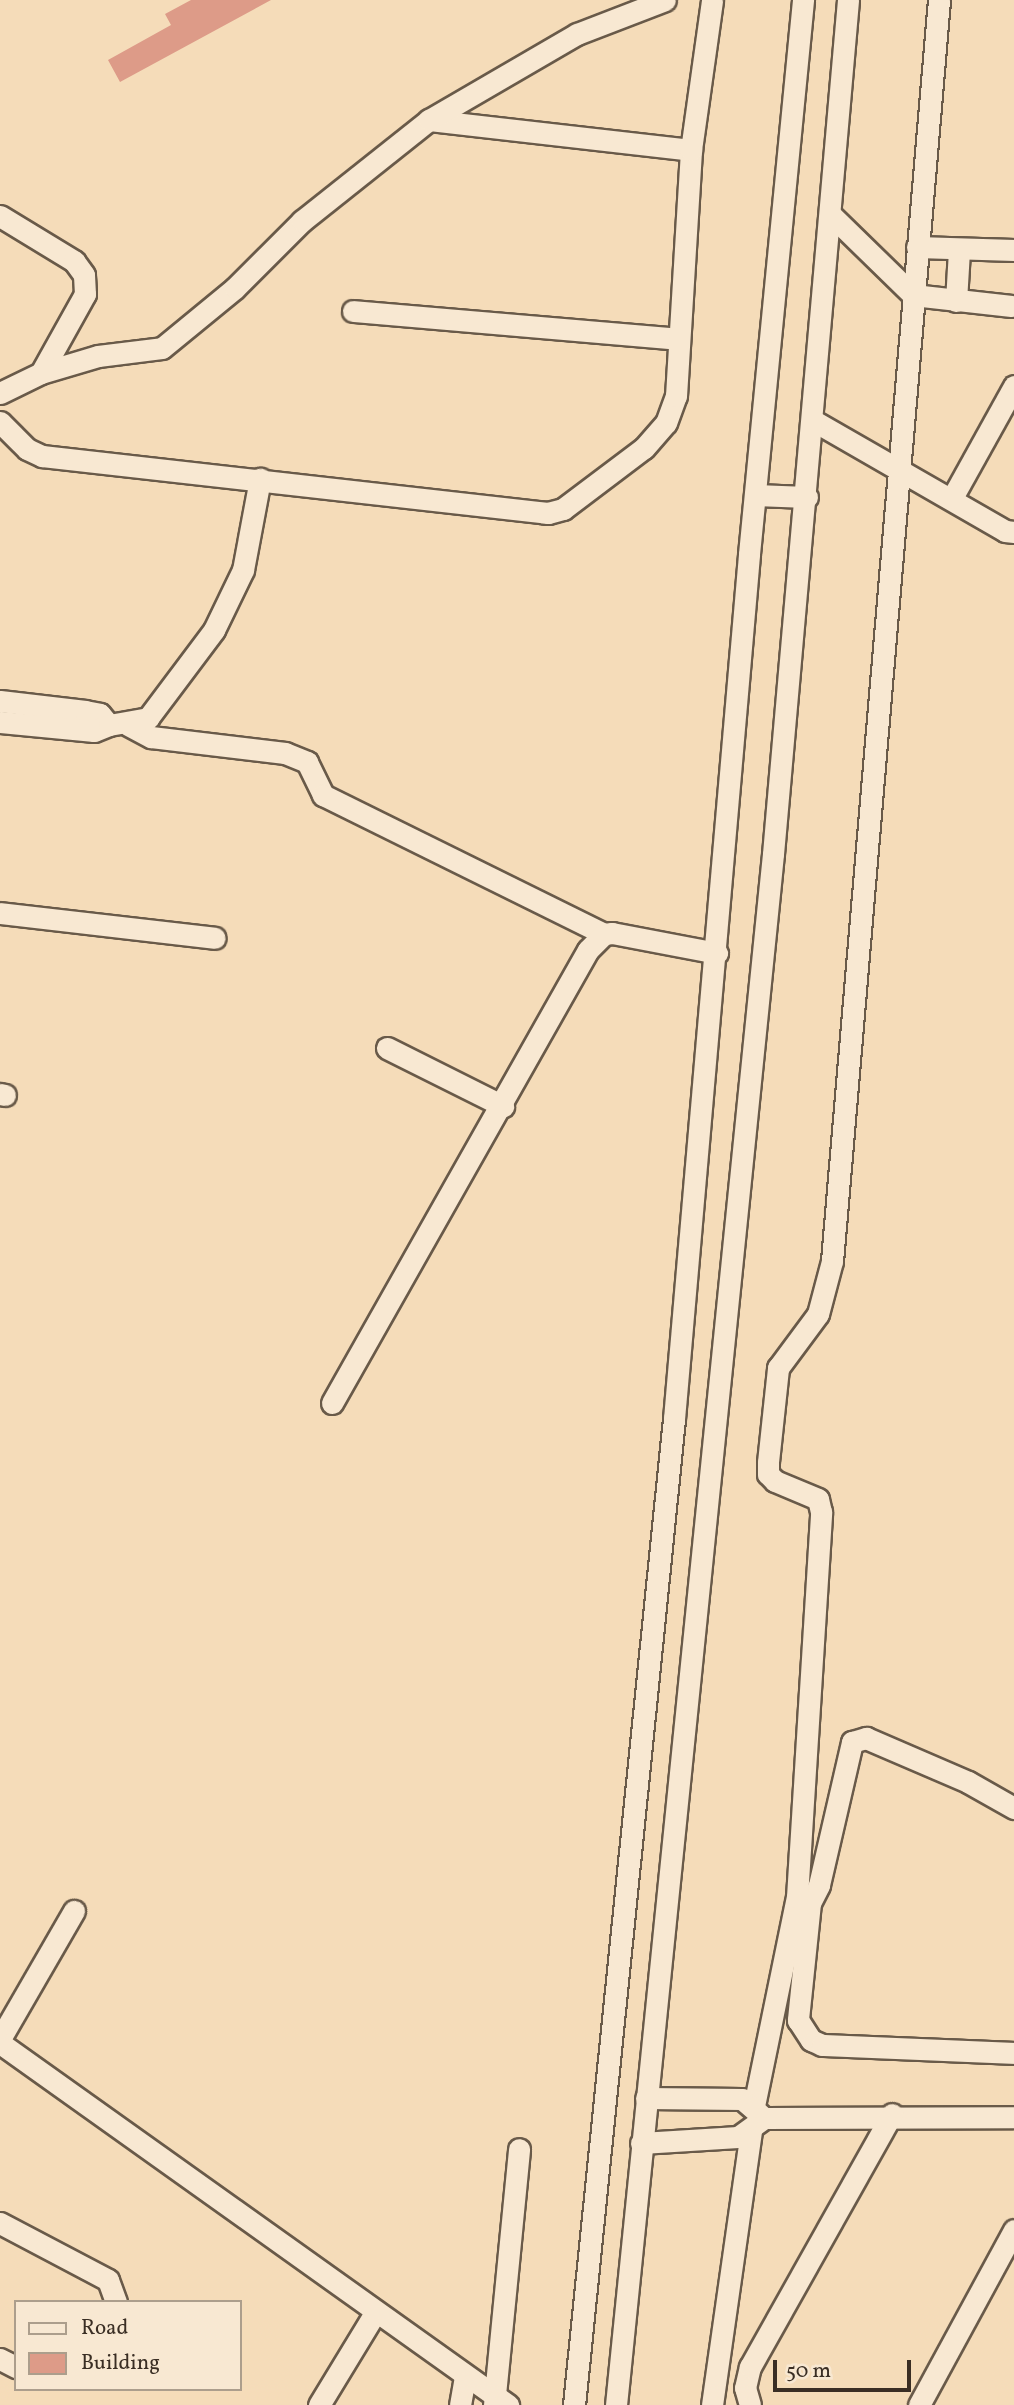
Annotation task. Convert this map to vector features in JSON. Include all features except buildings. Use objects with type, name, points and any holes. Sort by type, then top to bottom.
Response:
[{"type":"street","points":[[0,393],[41,373],[98,356],[162,348],[235,288],[302,221],[429,120],[577,34],[665,0]]},
{"type":"street","points":[[0,422],[27,449],[42,456],[548,513],[563,509],[644,448],[666,423],[676,396],[691,150],[712,0]]},
{"type":"street","points":[[574,2405],[717,953],[755,495],[803,0]]},
{"type":"street","points":[[616,2405],[641,2143],[709,1517],[807,497],[848,8],[864,0]]},
{"type":"street","points":[[939,0],[832,1261],[818,1314],[778,1368],[768,1474],[785,1486],[818,1499],[821,1512],[798,2020],[811,2040],[822,2045],[1014,2053]]},
{"type":"street","points":[[429,120],[691,150]]},
{"type":"street","points":[[831,215],[913,295],[1011,306]]},
{"type":"street","points":[[0,216],[74,261],[84,275],[85,294],[41,373]]},
{"type":"street","points":[[917,247],[959,251],[1014,250]]},
{"type":"street","points":[[957,301],[959,251]]},
{"type":"street","points":[[353,311],[679,338]]},
{"type":"street","points":[[952,498],[1014,386]]},
{"type":"street","points":[[814,421],[1014,532]]},
{"type":"street","points":[[0,722],[94,732],[148,718],[160,706],[226,608],[251,542],[260,479]]},
{"type":"street","points":[[755,495],[807,497]]},
{"type":"street","points":[[0,701],[85,711],[152,737],[285,753],[307,762],[323,794],[604,934],[717,953]]},
{"type":"street","points":[[0,913],[215,938]]},
{"type":"street","points":[[332,1403],[503,1106],[587,950],[604,934]]},
{"type":"street","points":[[387,1048],[503,1106]]},
{"type":"street","points":[[712,2405],[757,2118],[803,1906],[819,1885],[852,1742],[866,1738],[968,1782],[1014,1808]]},
{"type":"street","points":[[74,1911],[0,2041],[499,2403]]},
{"type":"street","points":[[646,2098],[742,2099],[757,2118]]},
{"type":"street","points":[[641,2143],[738,2137],[757,2118],[892,2114],[1014,2117]]},
{"type":"street","points":[[750,2405],[745,2388],[750,2367],[892,2114]]},
{"type":"street","points":[[499,2403],[519,2149]]},
{"type":"street","points":[[0,2223],[108,2280],[115,2300]]},
{"type":"street","points":[[919,2405],[1014,2230]]},
{"type":"street","points":[[319,2405],[375,2313]]},
{"type":"street","points":[[460,2405],[465,2377]]}]
